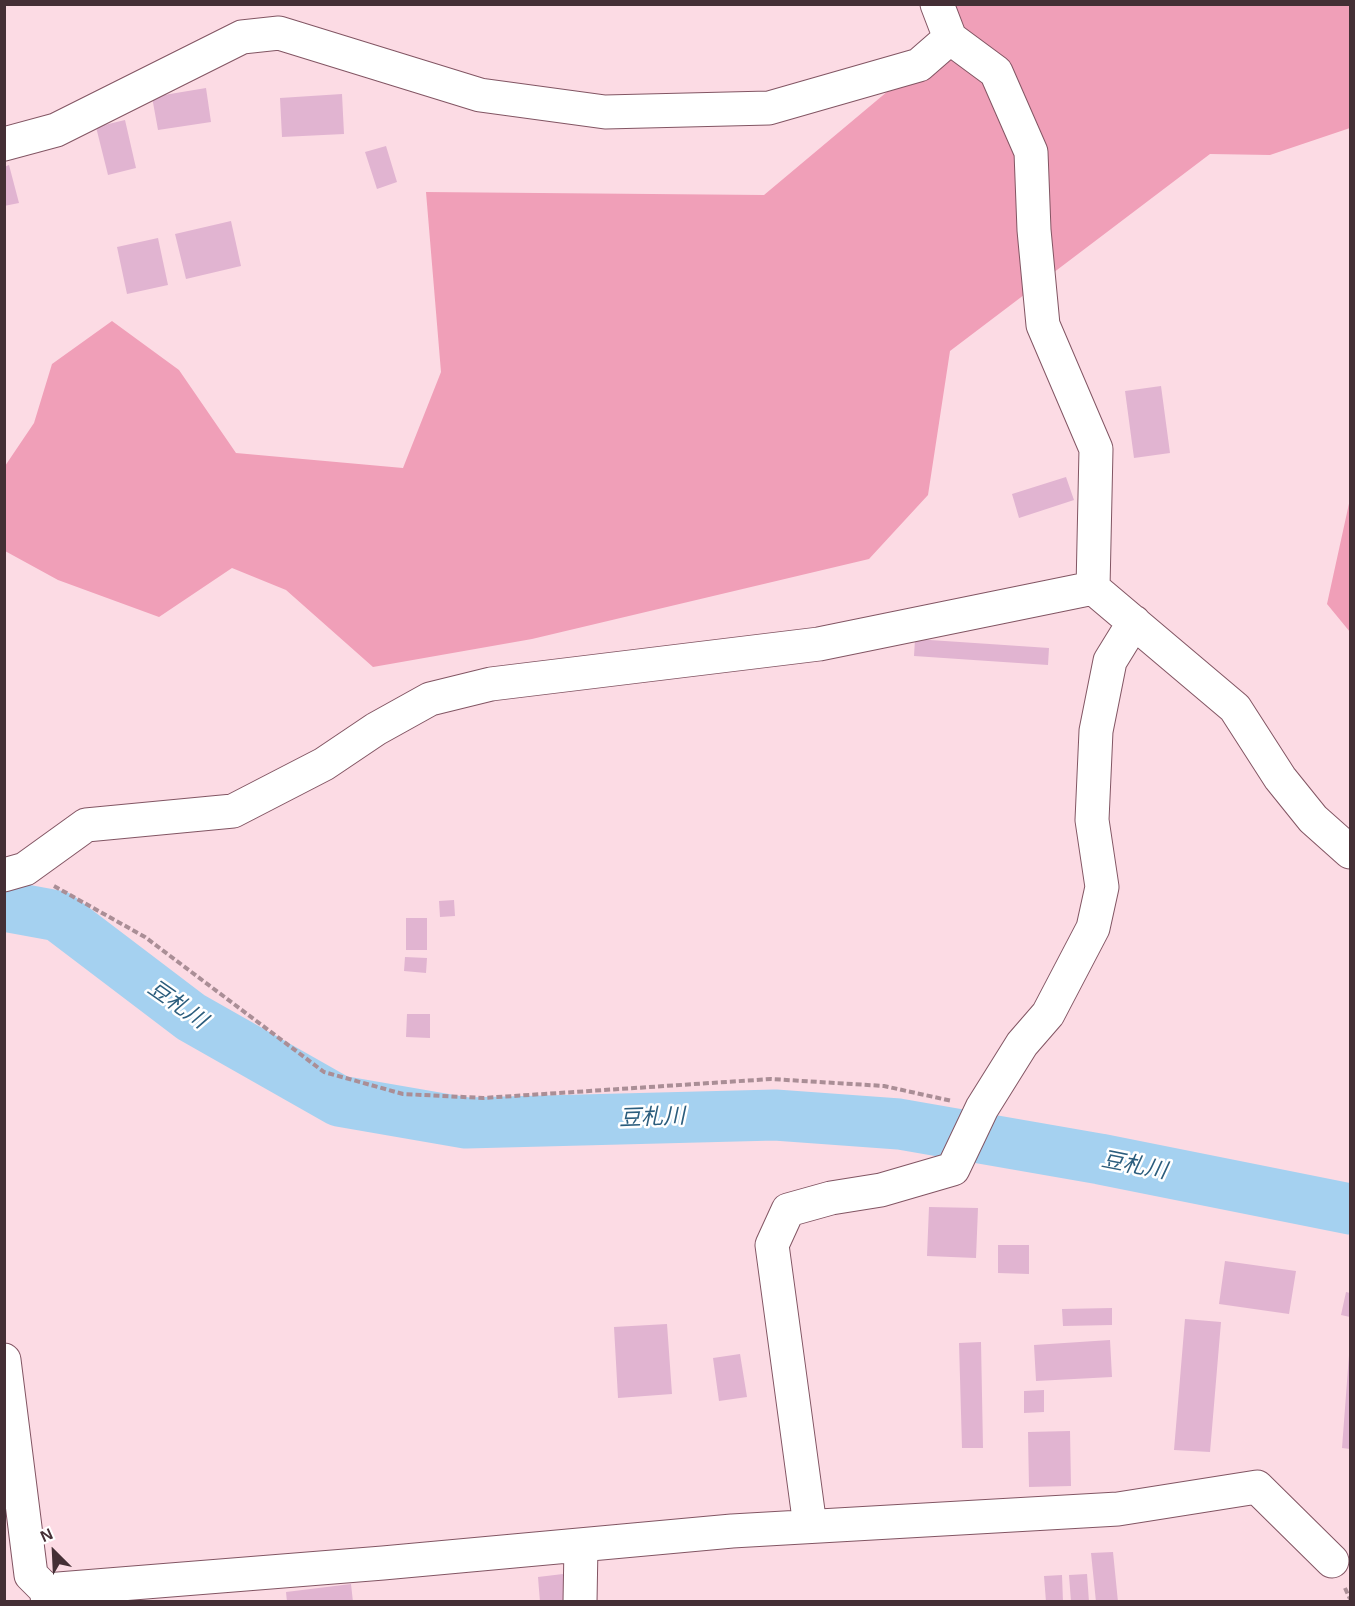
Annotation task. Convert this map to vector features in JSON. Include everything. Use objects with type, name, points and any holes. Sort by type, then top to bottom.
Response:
[{"type":"street","points":[[937,4],[950,38],[996,72],[1031,152],[1034,230],[1043,325],[1096,449],[1093,588]]},
{"type":"street","points":[[4,144],[56,130],[242,37],[279,33],[480,95],[605,112],[769,108],[920,64],[950,38]]},
{"type":"street","points":[[1093,588],[1235,708],[1281,778],[1313,819],[1350,852]]},
{"type":"street","points":[[15,872],[86,825],[233,811],[324,764],[376,729],[430,699],[491,684],[819,644],[1093,588]]},
{"type":"street","points":[[810,1526],[772,1245],[788,1210],[831,1198],[881,1190],[953,1168],[982,1108],[1022,1044],[1048,1014],[1093,927],[1102,887],[1092,820],[1096,730],[1110,661],[1134,622]]},
{"type":"street","points":[[4,1360],[32,1587],[581,1546],[810,1526],[1118,1509],[1257,1487],[1332,1561]]},
{"type":"street","points":[[580,1602],[581,1546]]},
{"type":"path","points":[[15,872],[145,937],[324,1072],[403,1094],[483,1098],[771,1079],[884,1086],[982,1108]]},
{"type":"shaded area","points":[[942,5],[1350,5],[1350,128],[1270,155],[1210,154],[950,351],[928,495],[869,559],[532,639],[373,667],[286,590],[232,568],[159,617],[58,580],[5,551],[5,466],[34,423],[52,364],[112,321],[179,370],[236,453],[403,468],[441,372],[426,192],[764,195],[919,65]]},
{"type":"shaded area","points":[[1350,499],[1350,632],[1327,604]]},
{"type":"building","points":[[206,88],[211,122],[158,130],[152,97]]},
{"type":"building","points":[[342,94],[344,134],[282,137],[280,98]]},
{"type":"building","points":[[125,120],[136,168],[108,175],[96,127]]},
{"type":"building","points":[[386,146],[397,182],[377,189],[365,152]]},
{"type":"building","points":[[9,165],[19,203],[4,206],[4,167]]},
{"type":"building","points":[[231,221],[241,266],[186,279],[175,234]]},
{"type":"building","points":[[158,238],[168,285],[127,294],[117,247]]},
{"type":"building","points":[[1161,386],[1170,453],[1134,458],[1125,391]]},
{"type":"building","points":[[1066,477],[1074,500],[1019,518],[1012,494]]},
{"type":"building","points":[[915,639],[1049,648],[1048,665],[914,656]]},
{"type":"building","points":[[454,900],[455,916],[440,917],[439,901]]},
{"type":"building","points":[[406,918],[427,918],[427,950],[406,950]]},
{"type":"building","points":[[405,957],[427,958],[426,973],[404,971]]},
{"type":"building","points":[[407,1014],[430,1014],[430,1038],[406,1037]]},
{"type":"building","points":[[929,1207],[978,1208],[976,1258],[927,1256]]},
{"type":"building","points":[[998,1245],[1029,1245],[1029,1274],[998,1273]]},
{"type":"building","points":[[1225,1261],[1296,1271],[1289,1314],[1219,1304]]},
{"type":"building","points":[[1346,1292],[1350,1293],[1350,1317],[1341,1315]]},
{"type":"building","points":[[1112,1308],[1112,1325],[1063,1326],[1062,1309]]},
{"type":"building","points":[[1185,1319],[1221,1322],[1210,1452],[1174,1450]]},
{"type":"building","points":[[667,1324],[672,1394],[618,1398],[614,1327]]},
{"type":"building","points":[[1110,1340],[1112,1377],[1036,1381],[1034,1345]]},
{"type":"building","points":[[981,1342],[983,1448],[962,1448],[959,1343]]},
{"type":"building","points":[[740,1354],[747,1397],[719,1401],[713,1358]]},
{"type":"building","points":[[1350,1355],[1350,1449],[1342,1448]]},
{"type":"building","points":[[1044,1390],[1044,1412],[1024,1413],[1024,1391]]},
{"type":"building","points":[[1070,1431],[1071,1486],[1029,1487],[1028,1432]]},
{"type":"building","points":[[1113,1552],[1118,1602],[1096,1602],[1091,1553]]},
{"type":"building","points":[[563,1574],[565,1602],[540,1602],[538,1577]]},
{"type":"building","points":[[1087,1574],[1089,1602],[1071,1602],[1069,1575]]},
{"type":"building","points":[[1062,1575],[1063,1602],[1046,1602],[1044,1576]]},
{"type":"building","points":[[351,1584],[353,1602],[287,1602],[286,1592]]},
{"type":"waterway","name":"豆札川","points":[[4,906],[58,916],[191,1017],[339,1101],[466,1123],[775,1115],[899,1124],[1100,1159],[1350,1209]]}]
